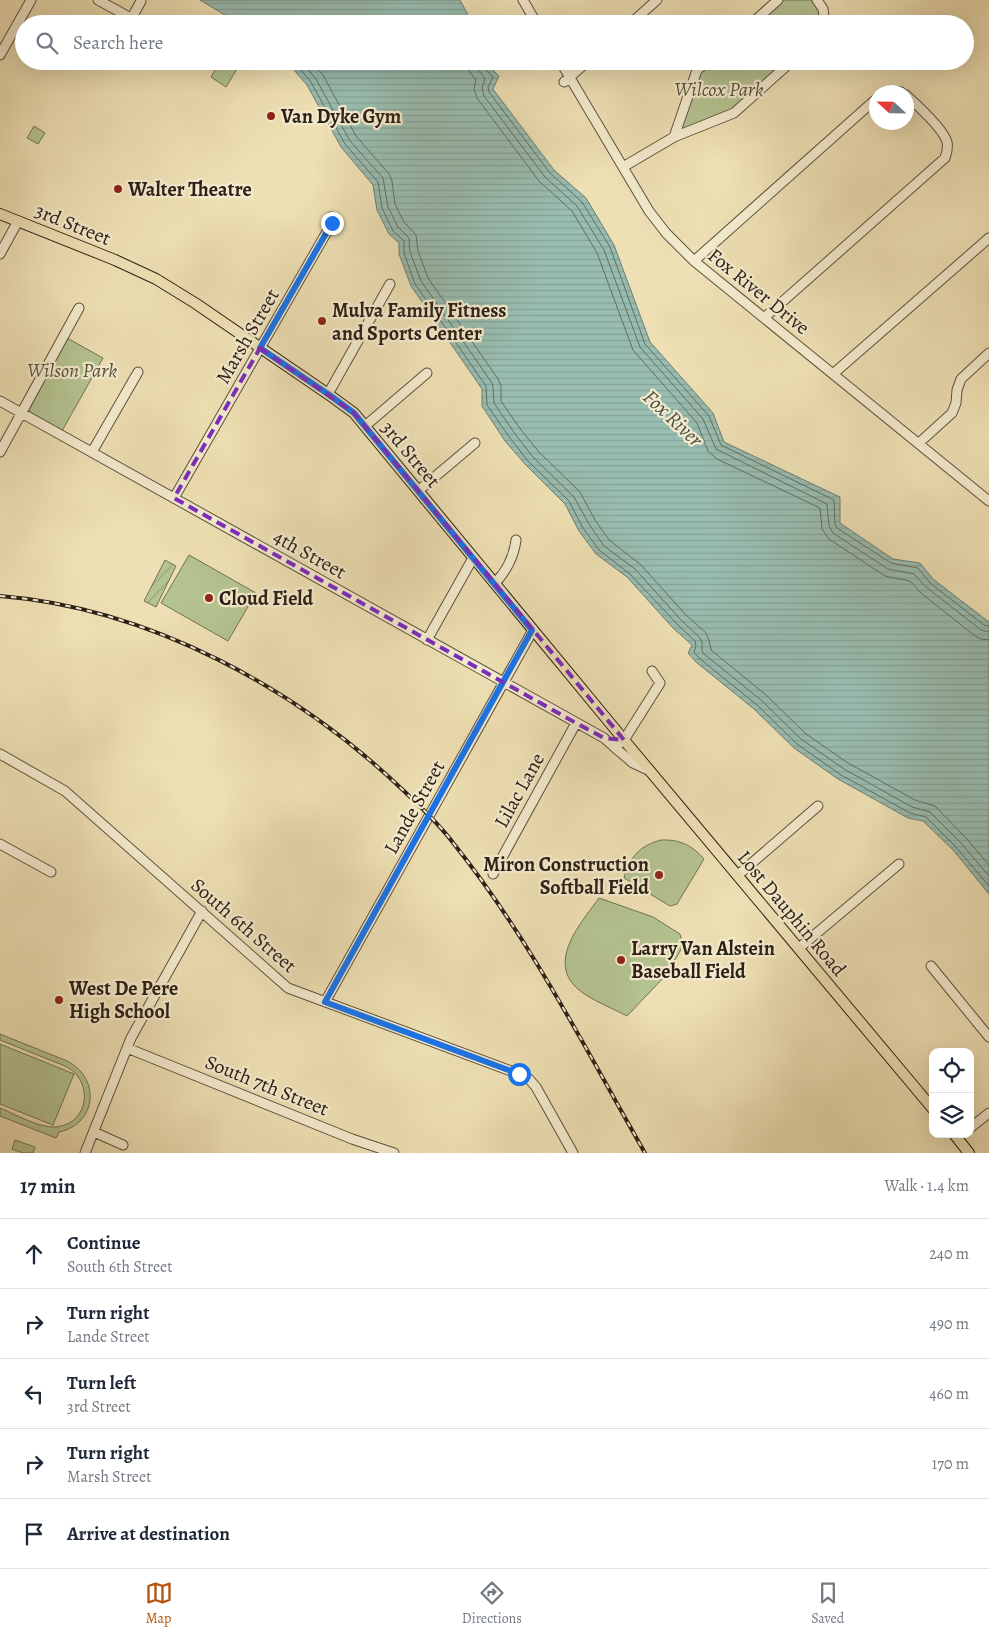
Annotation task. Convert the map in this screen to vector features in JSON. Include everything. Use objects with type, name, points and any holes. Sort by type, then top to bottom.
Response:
[{"type":"main road","name":"3rd Street","points":[[0,214],[115,260],[156,279],[354,413],[624,740]]},
{"type":"main road","name":"Lost Dauphin Road","points":[[624,740],[929,1104]]},
{"type":"main road","points":[[959,1138],[969,1153]]},
{"type":"street","points":[[23,15],[31,0]]},
{"type":"street","points":[[98,0],[121,15]]},
{"type":"street","points":[[523,0],[532,15]]},
{"type":"street","points":[[640,15],[657,0]]},
{"type":"street","points":[[761,15],[778,0]]},
{"type":"street","points":[[817,0],[825,15]]},
{"type":"street","points":[[133,15],[141,1]]},
{"type":"street","points":[[0,55],[15,28]]},
{"type":"street","name":"Fox River Drive","points":[[563,70],[567,80],[666,233],[694,261],[989,501]]},
{"type":"street","points":[[567,80],[578,70]]},
{"type":"street","points":[[674,137],[697,70]]},
{"type":"street","points":[[623,167],[674,137],[734,113],[782,70]]},
{"type":"street","points":[[764,318],[943,161],[947,153],[945,138],[914,103]]},
{"type":"street","points":[[694,261],[869,106]]},
{"type":"street","name":"Marsh Street","points":[[174,498],[332,223],[331,217]]},
{"type":"street","points":[[0,254],[18,221]]},
{"type":"street","points":[[833,374],[989,238]]},
{"type":"street","points":[[328,394],[390,284]]},
{"type":"street","points":[[0,452],[80,308]]},
{"type":"street","points":[[919,443],[952,413],[956,404],[957,390],[961,379],[989,353]]},
{"type":"street","points":[[92,452],[138,372]]},
{"type":"street","points":[[364,426],[428,373]]},
{"type":"street","name":"4th Street","points":[[0,401],[604,738],[633,763],[650,771]]},
{"type":"street","points":[[418,491],[475,443]]},
{"type":"street","points":[[495,583],[506,571],[515,548],[516,540]]},
{"type":"street","points":[[427,640],[473,558]]},
{"type":"street","name":"Lande Street","points":[[325,1002],[532,630]]},
{"type":"street","points":[[613,746],[624,740],[660,683],[652,671]]},
{"type":"street","name":"Lilac Lane","points":[[493,874],[576,723]]},
{"type":"street","name":"4th Street","points":[[604,738],[616,736],[624,740]]},
{"type":"street","name":"South 6th Street","points":[[0,754],[66,791],[288,988],[530,1079],[573,1153]]},
{"type":"street","points":[[738,875],[818,806]]},
{"type":"street","points":[[0,844],[51,872]]},
{"type":"street","points":[[799,948],[898,864]]},
{"type":"street","points":[[85,1153],[131,1038],[202,911]]},
{"type":"street","points":[[931,966],[989,1037]]},
{"type":"street","name":"South 7th Street","points":[[127,1048],[348,1137],[394,1153]]},
{"type":"street","points":[[974,1125],[989,1112]]},
{"type":"street","points":[[94,1132],[123,1144]]},
{"type":"highlighted area","points":[[260,348],[354,413],[624,740],[604,738],[576,723],[174,498]]},
{"type":"green space","points":[[778,0],[817,0],[822,15],[761,15]]},
{"type":"green space","points":[[215,70],[236,70],[226,87],[211,77]]},
{"type":"green space","name":"Wilcox Park","points":[[697,70],[782,70],[734,113],[674,137]]},
{"type":"green space","points":[[34,126],[45,133],[38,144],[27,138]]},
{"type":"green space","name":"Wilson Park","points":[[67,338],[103,358],[62,431],[29,410]]},
{"type":"green space","name":"Cloud Field","points":[[189,555],[256,593],[228,641],[161,603]]},
{"type":"green space","points":[[165,560],[176,566],[156,607],[144,601]]},
{"type":"green space","name":"Miron Construction Softball Field","points":[[661,840],[685,844],[704,859],[677,904],[670,906],[624,878],[629,864],[637,853],[647,845]]},
{"type":"green space","name":"Larry Van Alstein Baseball Field","points":[[599,898],[653,917],[680,934],[683,946],[666,975],[627,1016],[584,994],[569,979],[565,967],[570,942],[576,930]]},
{"type":"green space","points":[[0,1034],[67,1061],[78,1069],[85,1078],[90,1100],[87,1111],[81,1120],[72,1127],[59,1132],[56,1138],[0,1116],[0,1108],[49,1127],[66,1124],[75,1119],[81,1111],[84,1091],[75,1073],[65,1066],[0,1040]]},
{"type":"green space","points":[[0,1044],[74,1074],[53,1125],[0,1104]]},
{"type":"green space","points":[[15,1140],[35,1147],[33,1153],[23,1153],[12,1149]]},
{"type":"water","points":[[200,0],[460,0],[467,15],[225,15]]},
{"type":"water","name":"Fox River","points":[[294,70],[493,70],[499,76],[493,89],[554,170],[586,198],[614,245],[650,342],[713,413],[724,442],[840,497],[840,523],[893,559],[920,563],[933,579],[989,622],[989,894],[953,850],[923,821],[908,818],[838,779],[794,748],[754,709],[696,662],[688,653],[692,645],[673,628],[627,577],[596,554],[579,531],[565,504],[505,441],[482,406],[482,389],[411,286],[399,254],[399,243],[389,234],[377,210],[373,185],[341,147],[307,85]]},
{"type":"railway","points":[[0,596],[56,604],[112,617],[166,636],[219,660],[269,688],[318,720],[363,754],[437,823],[482,880],[556,995],[645,1153]]},
{"type":"place","name":"Van Dyke Gym","points":[[271,116]]},
{"type":"place","name":"Walter Theatre","points":[[118,189]]},
{"type":"place","name":"Mulva Family Fitness and Sports Center","points":[[322,321]]},
{"type":"place","name":"Cloud Field","points":[[209,598]]},
{"type":"place","name":"Miron Construction Softball Field","points":[[659,875]]},
{"type":"place","name":"Larry Van Alstein Baseball Field","points":[[621,960]]},
{"type":"place","name":"West De Pere High School","points":[[59,1000]]},
{"type":"route","points":[[332,223],[260,348],[354,413],[532,630],[325,1002],[519,1074]]}]
